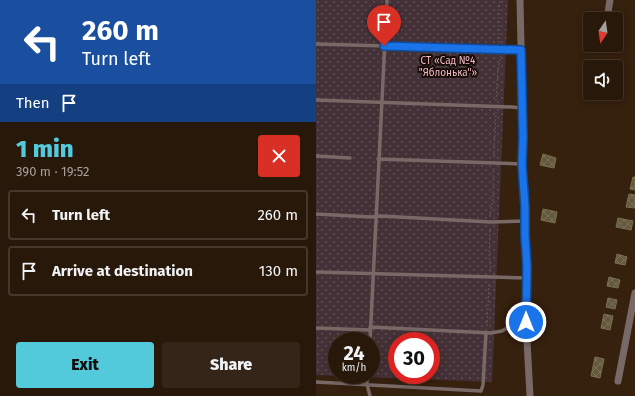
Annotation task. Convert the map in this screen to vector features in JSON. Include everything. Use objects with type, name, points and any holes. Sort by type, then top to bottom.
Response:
[{"type":"street","points":[[520,0],[521,108],[523,138],[522,164],[525,207],[526,322],[530,396]]},
{"type":"street","points":[[608,12],[610,0]]},
{"type":"street","points":[[618,381],[635,293]]},
{"type":"lane","points":[[370,329],[387,0]]},
{"type":"lane","points":[[316,44],[521,50]]},
{"type":"lane","points":[[316,100],[521,108]]},
{"type":"lane","points":[[316,156],[350,158]]},
{"type":"lane","points":[[378,159],[522,164]]},
{"type":"lane","points":[[316,214],[490,222],[525,221]]},
{"type":"lane","points":[[316,272],[526,278]]},
{"type":"lane","points":[[316,328],[486,333],[502,331],[517,322],[526,322]]},
{"type":"lane","points":[[370,396],[367,384],[481,391],[484,385],[486,333]]},
{"type":"lane","points":[[316,382],[328,382]]},
{"type":"green space","name":"СТ «Сад №4 \"Яблонька\"»","points":[[316,0],[508,0],[492,382],[440,380],[440,332],[388,332],[388,378],[380,378],[380,332],[328,332],[328,375],[316,375]]},
{"type":"building","points":[[543,154],[556,158],[554,168],[540,165]]},
{"type":"building","points":[[633,177],[635,177],[635,190],[630,189]]},
{"type":"building","points":[[629,194],[635,195],[635,208],[626,207]]},
{"type":"building","points":[[543,209],[557,212],[555,223],[541,220]]},
{"type":"building","points":[[618,218],[633,221],[631,230],[616,227]]},
{"type":"building","points":[[617,254],[627,257],[625,265],[615,263]]},
{"type":"building","points":[[609,277],[620,280],[618,288],[607,286]]},
{"type":"building","points":[[608,298],[617,300],[615,309],[606,307]]},
{"type":"building","points":[[604,314],[613,316],[610,330],[601,328]]},
{"type":"building","points":[[595,357],[604,359],[600,378],[591,376]]},
{"type":"route","points":[[384,46],[521,50],[521,108],[523,138],[522,176],[525,207],[527,267],[526,322]]}]
